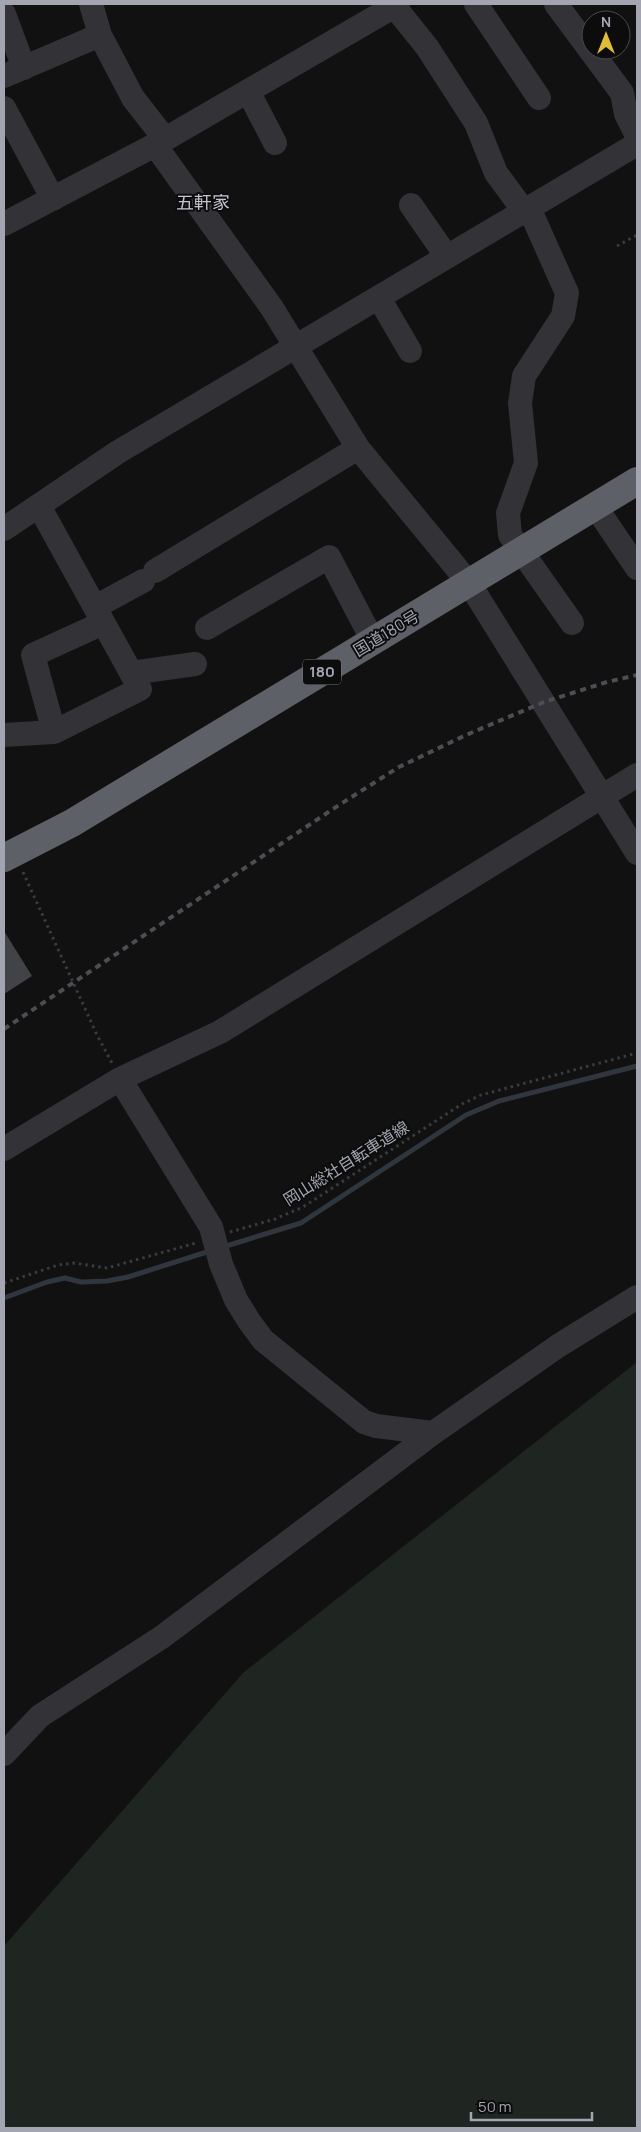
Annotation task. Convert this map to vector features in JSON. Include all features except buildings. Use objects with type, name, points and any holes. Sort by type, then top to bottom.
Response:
[{"type":"highway","name":"国道180号","points":[[7,850],[72,823],[637,481]]},
{"type":"street","points":[[92,4],[100,35],[133,98],[160,142],[272,308],[358,448],[469,583],[637,852]]},
{"type":"street","points":[[476,4],[539,98]]},
{"type":"street","points":[[556,4],[622,93],[626,114],[637,136]]},
{"type":"street","points":[[4,224],[160,142],[396,5],[432,54],[476,123],[496,173],[526,209],[567,293],[563,316],[524,376],[520,404],[526,463],[508,514],[510,535],[572,623]]},
{"type":"street","points":[[4,14],[14,72],[100,35]]},
{"type":"street","points":[[248,90],[275,143]]},
{"type":"street","points":[[4,108],[53,199]]},
{"type":"street","points":[[4,529],[118,452],[637,144]]},
{"type":"street","points":[[411,204],[447,257]]},
{"type":"street","points":[[379,298],[410,351]]},
{"type":"street","points":[[54,732],[33,655],[99,615],[149,576],[358,448]]},
{"type":"street","points":[[4,735],[54,732],[140,689],[39,506]]},
{"type":"street","points":[[596,506],[637,568]]},
{"type":"street","points":[[207,628],[329,557],[373,641]]},
{"type":"street","points":[[131,674],[195,664]]},
{"type":"street","points":[[4,1149],[120,1079],[220,1032],[637,775]]},
{"type":"street","points":[[120,1079],[211,1227],[221,1264],[236,1300],[263,1340],[364,1422],[376,1426],[433,1433]]},
{"type":"street","points":[[4,1754],[40,1716],[162,1637],[433,1433],[558,1346],[637,1297]]},
{"type":"path","points":[[617,246],[637,235]]},
{"type":"path","points":[[7,850],[120,1079]]},
{"type":"path","name":"岡山総社自転車道線","points":[[4,1283],[58,1265],[74,1263],[108,1268],[275,1219],[303,1208],[462,1104],[481,1095],[637,1053]]},
{"type":"shaded area","points":[[637,1362],[637,2128],[4,2128],[4,1946],[243,1673]]},
{"type":"waterway","points":[[223,1247],[301,1223],[466,1115],[499,1101],[637,1066]]},
{"type":"waterway","points":[[4,1298],[47,1282],[65,1278],[81,1282],[107,1281],[128,1277],[210,1251]]},
{"type":"railway","points":[[4,1029],[399,767],[466,735],[544,702],[607,682],[637,675]]},
{"type":"district","name":"五軒家","points":[[203,203]]}]
